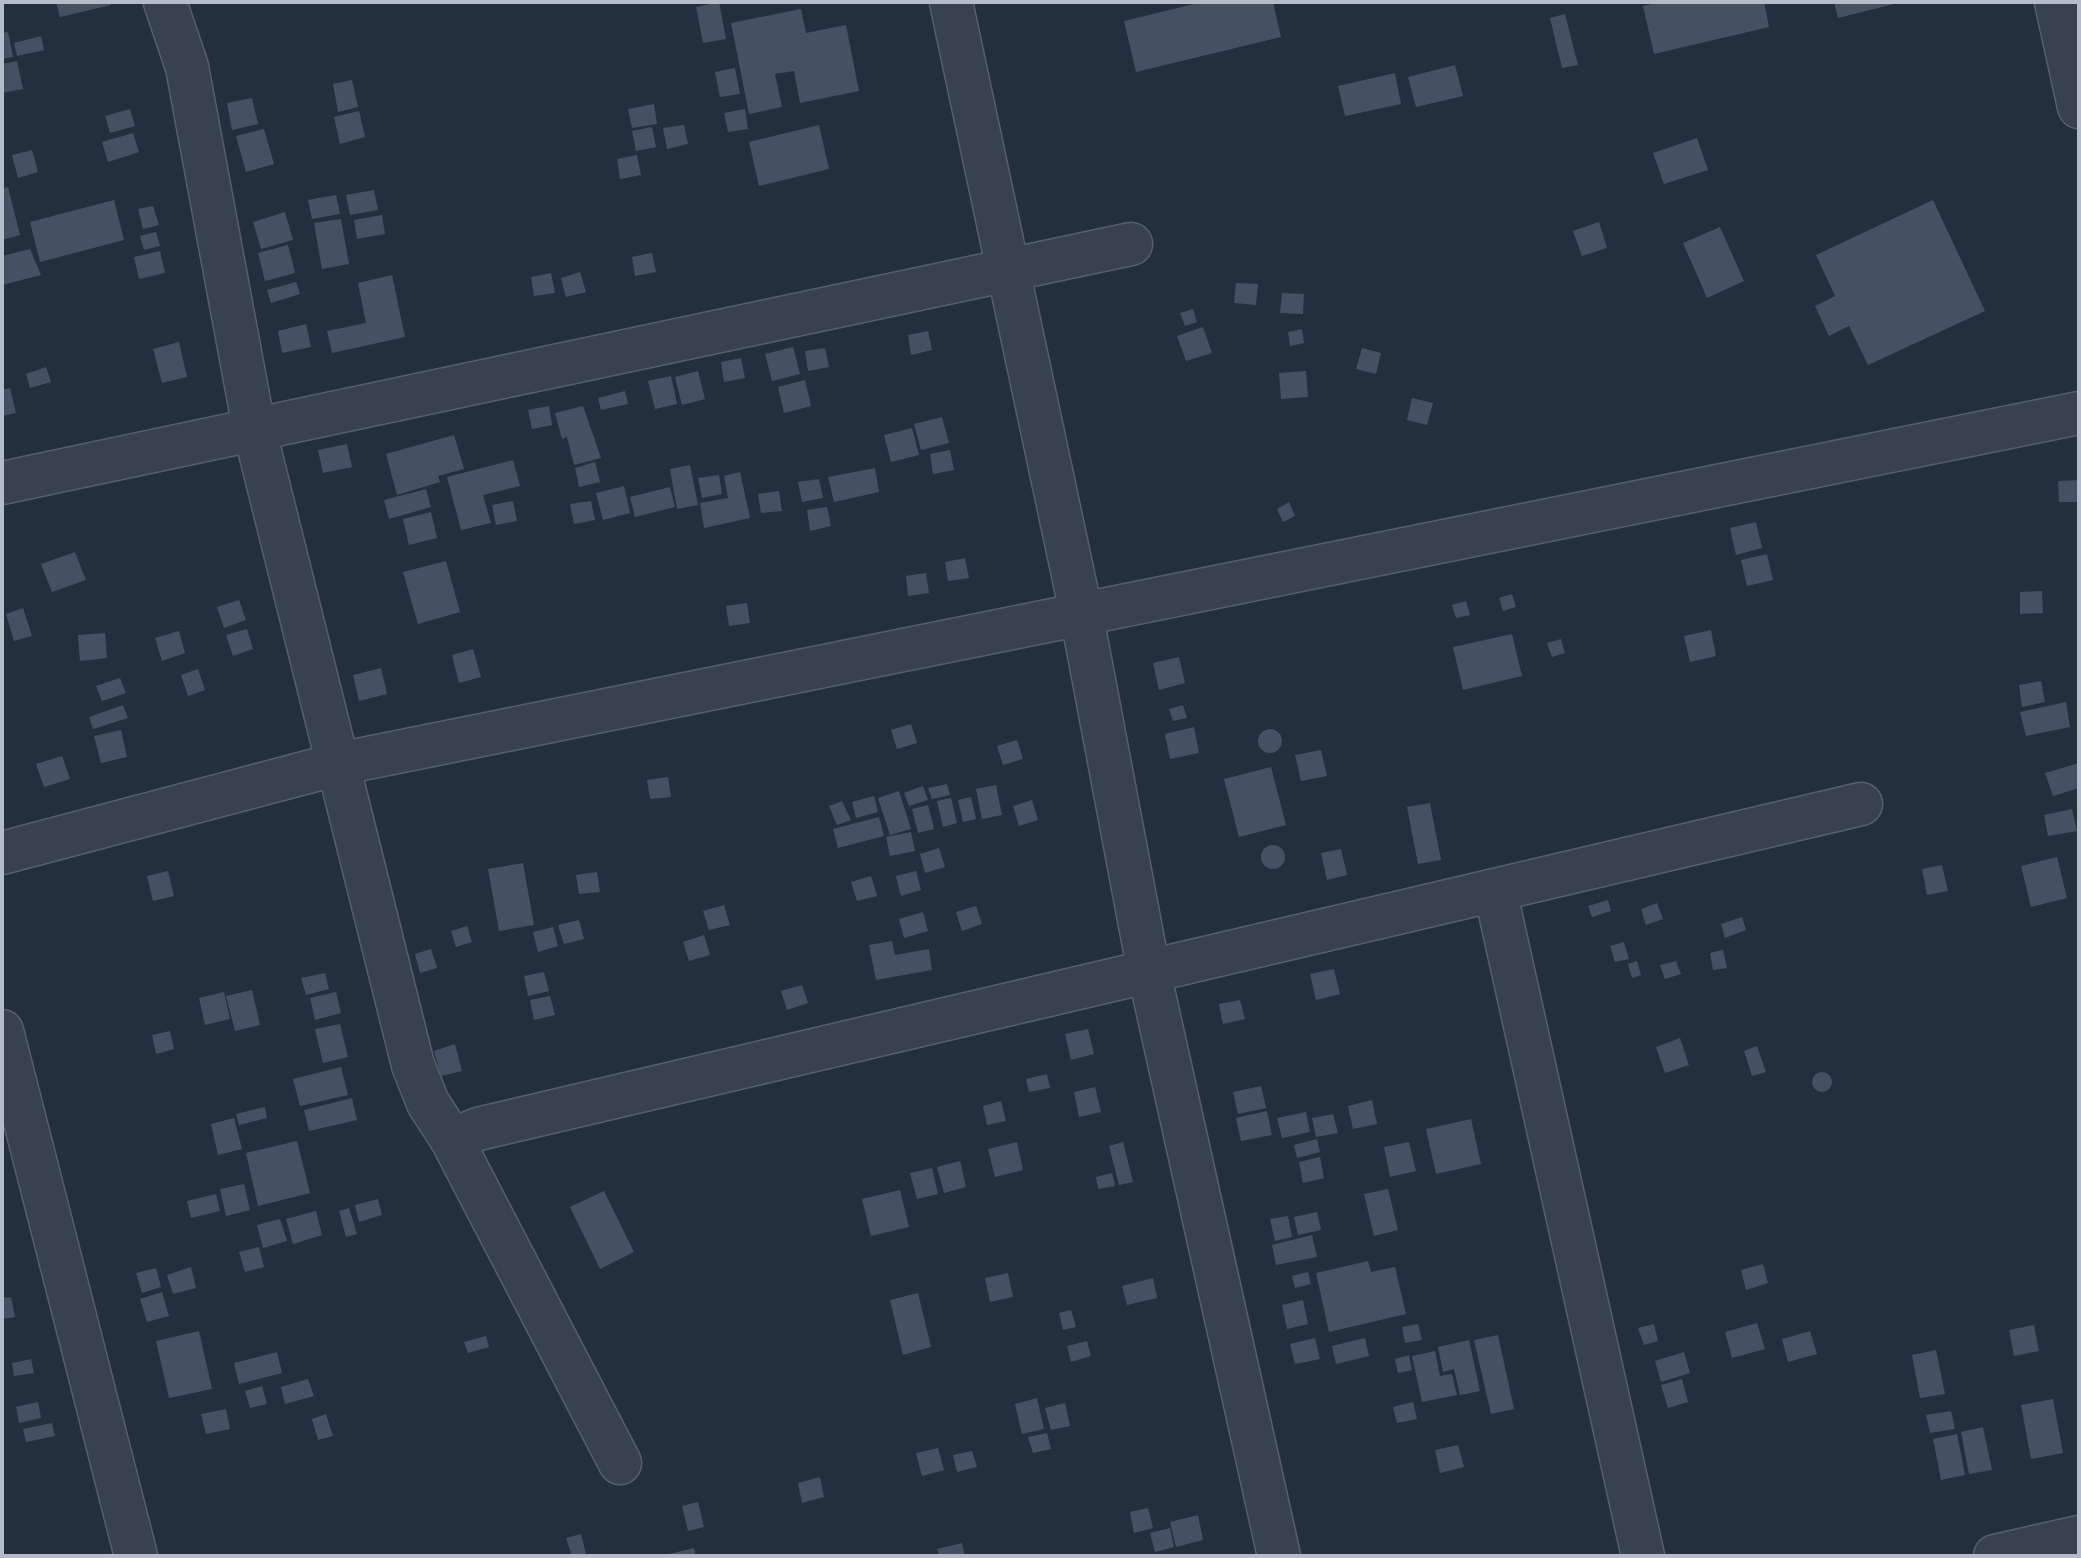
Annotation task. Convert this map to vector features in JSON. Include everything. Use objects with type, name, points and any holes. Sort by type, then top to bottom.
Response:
[{"type":"street","points":[[165,2],[187,67],[254,428],[413,1065],[428,1103],[452,1140],[620,1463]]},
{"type":"street","points":[[951,2],[1011,269],[1081,612],[1149,972],[1279,1556]]},
{"type":"street","points":[[2056,2],[2079,107]]},
{"type":"street","points":[[2,483],[1131,244]]},
{"type":"street","points":[[2,853],[338,764],[2079,413]]},
{"type":"street","points":[[452,1140],[478,1129],[1861,804]]},
{"type":"street","points":[[1495,890],[1643,1556]]},
{"type":"street","points":[[2,1031],[136,1556]]},
{"type":"street","points":[[2005,1555],[2079,1537]]},
{"type":"building","points":[[56,2],[111,2],[111,5],[60,17]]},
{"type":"building","points":[[719,2],[726,39],[703,43],[696,7]]},
{"type":"building","points":[[1202,2],[1273,2],[1281,37],[1136,72],[1124,21]]},
{"type":"building","points":[[1661,2],[1764,2],[1769,27],[1654,54],[1643,6]]},
{"type":"building","points":[[1834,2],[1897,2],[1898,3],[1838,18]]},
{"type":"building","points":[[801,9],[806,33],[846,25],[859,91],[800,103],[794,71],[775,74],[782,107],[749,114],[731,23]]},
{"type":"building","points":[[1565,14],[1578,65],[1562,68],[1550,18]]},
{"type":"building","points":[[8,32],[13,57],[2,59],[2,33]]},
{"type":"building","points":[[41,36],[44,50],[17,56],[14,43]]},
{"type":"building","points":[[17,61],[23,89],[2,93],[2,64]]},
{"type":"building","points":[[1455,65],[1463,96],[1416,107],[1408,77]]},
{"type":"building","points":[[735,68],[740,94],[720,97],[715,72]]},
{"type":"building","points":[[1395,73],[1401,104],[1345,116],[1338,86]]},
{"type":"building","points":[[352,80],[358,107],[338,112],[333,84]]},
{"type":"building","points":[[252,98],[258,124],[232,130],[227,103]]},
{"type":"building","points":[[654,104],[657,124],[632,128],[628,109]]},
{"type":"building","points":[[130,109],[135,126],[110,133],[105,116]]},
{"type":"building","points":[[745,109],[748,129],[728,132],[724,113]]},
{"type":"building","points":[[359,111],[365,137],[340,144],[334,117]]},
{"type":"building","points":[[684,125],[688,144],[667,149],[663,128]]},
{"type":"building","points":[[819,125],[829,169],[759,186],[749,142]]},
{"type":"building","points":[[652,127],[656,147],[636,151],[632,131]]},
{"type":"building","points":[[264,129],[274,164],[246,172],[236,136]]},
{"type":"building","points":[[133,133],[139,152],[108,162],[102,142]]},
{"type":"building","points":[[1697,138],[1708,170],[1664,184],[1653,153]]},
{"type":"building","points":[[32,150],[38,172],[18,178],[12,155]]},
{"type":"building","points":[[637,155],[641,175],[620,179],[617,159]]},
{"type":"building","points":[[8,187],[20,235],[2,240],[2,189]]},
{"type":"building","points":[[374,190],[378,210],[350,215],[346,195]]},
{"type":"building","points":[[336,195],[340,214],[312,219],[308,200]]},
{"type":"building","points":[[114,200],[124,240],[40,262],[30,222]]},
{"type":"building","points":[[1933,200],[1985,311],[1868,365],[1849,326],[1829,336],[1815,306],[1835,296],[1816,255]]},
{"type":"building","points":[[153,206],[159,225],[143,229],[138,209]]},
{"type":"building","points":[[285,212],[293,240],[261,249],[253,222]]},
{"type":"building","points":[[382,215],[385,234],[357,239],[354,220]]},
{"type":"building","points":[[341,219],[349,264],[322,269],[314,223]]},
{"type":"building","points":[[1599,222],[1607,248],[1582,256],[1573,231]]},
{"type":"building","points":[[1720,227],[1744,281],[1707,298],[1683,243]]},
{"type":"building","points":[[156,232],[160,246],[144,250],[140,236]]},
{"type":"building","points":[[288,245],[295,273],[265,281],[258,253]]},
{"type":"building","points":[[30,249],[41,275],[2,285],[2,256]]},
{"type":"building","points":[[160,251],[165,273],[139,279],[134,257]]},
{"type":"building","points":[[652,253],[656,272],[635,276],[632,257]]},
{"type":"building","points":[[580,272],[586,292],[566,297],[561,278]]},
{"type":"building","points":[[551,273],[555,293],[534,296],[531,277]]},
{"type":"building","points":[[392,275],[405,337],[332,353],[327,331],[366,323],[358,283]]},
{"type":"building","points":[[296,282],[300,294],[271,303],[267,290]]},
{"type":"building","points":[[1236,283],[1258,284],[1256,305],[1234,303]]},
{"type":"building","points":[[1282,293],[1304,294],[1303,314],[1280,313]]},
{"type":"building","points":[[1193,309],[1197,322],[1185,326],[1180,313]]},
{"type":"building","points":[[306,324],[311,347],[282,353],[278,331]]},
{"type":"building","points":[[1203,327],[1212,353],[1186,361],[1177,336]]},
{"type":"building","points":[[1302,329],[1304,343],[1290,346],[1288,332]]},
{"type":"building","points":[[928,331],[932,350],[911,355],[908,335]]},
{"type":"building","points":[[179,342],[187,377],[162,383],[153,349]]},
{"type":"building","points":[[793,347],[800,374],[772,381],[765,354]]},
{"type":"building","points":[[825,348],[829,367],[808,371],[805,351]]},
{"type":"building","points":[[1362,348],[1381,353],[1376,374],[1356,369]]},
{"type":"building","points":[[741,358],[745,378],[724,382],[721,362]]},
{"type":"building","points":[[46,367],[51,382],[30,388],[26,374]]},
{"type":"building","points":[[698,371],[705,399],[682,405],[675,377]]},
{"type":"building","points":[[1306,371],[1308,397],[1281,399],[1279,373]]},
{"type":"building","points":[[671,376],[677,404],[655,409],[648,381]]},
{"type":"building","points":[[805,380],[811,406],[784,413],[778,387]]},
{"type":"building","points":[[10,388],[16,413],[2,416],[2,390]]},
{"type":"building","points":[[625,391],[628,404],[601,410],[598,398]]},
{"type":"building","points":[[1412,398],[1433,403],[1427,425],[1407,420]]},
{"type":"building","points":[[549,406],[552,425],[532,429],[528,410]]},
{"type":"building","points":[[583,406],[601,458],[574,465],[567,437],[562,439],[555,413]]},
{"type":"building","points":[[942,417],[949,443],[921,450],[914,424]]},
{"type":"building","points":[[912,428],[919,455],[891,462],[884,435]]},
{"type":"building","points":[[454,435],[464,469],[438,476],[440,482],[397,495],[386,454]]},
{"type":"building","points":[[347,444],[352,467],[323,473],[318,450]]},
{"type":"building","points":[[950,450],[954,470],[933,474],[930,454]]},
{"type":"building","points":[[513,460],[520,486],[483,495],[491,523],[461,530],[447,477]]},
{"type":"building","points":[[595,462],[600,482],[579,487],[575,468]]},
{"type":"building","points":[[690,465],[698,505],[677,509],[670,469]]},
{"type":"building","points":[[875,468],[879,492],[834,502],[828,477]]},
{"type":"building","points":[[740,472],[750,518],[704,528],[700,503],[728,498],[724,476]]},
{"type":"building","points":[[719,475],[722,494],[702,498],[698,478]]},
{"type":"building","points":[[819,479],[823,498],[802,502],[798,482]]},
{"type":"building","points":[[2079,480],[2079,502],[2059,502],[2058,481]]},
{"type":"building","points":[[624,486],[630,513],[603,520],[596,493]]},
{"type":"building","points":[[670,487],[675,507],[635,517],[630,497]]},
{"type":"building","points":[[426,489],[431,507],[389,519],[384,500]]},
{"type":"building","points":[[779,491],[782,511],[761,513],[758,494]]},
{"type":"building","points":[[513,501],[517,521],[496,525],[492,505]]},
{"type":"building","points":[[591,501],[595,520],[574,524],[570,504]]},
{"type":"building","points":[[1289,502],[1295,516],[1283,522],[1277,509]]},
{"type":"building","points":[[827,507],[831,526],[810,531],[807,510]]},
{"type":"building","points":[[431,512],[437,538],[409,545],[403,519]]},
{"type":"building","points":[[1756,522],[1762,548],[1736,555],[1730,528]]},
{"type":"building","points":[[75,552],[86,580],[52,592],[41,564]]},
{"type":"building","points":[[1767,554],[1773,580],[1747,586],[1741,560]]},
{"type":"building","points":[[965,558],[969,578],[948,581],[945,562]]},
{"type":"building","points":[[446,561],[460,612],[418,624],[403,572]]},
{"type":"building","points":[[926,573],[929,593],[908,596],[906,576]]},
{"type":"building","points":[[2042,591],[2043,613],[2020,614],[2020,592]]},
{"type":"building","points":[[1512,594],[1516,607],[1503,611],[1499,598]]},
{"type":"building","points":[[239,600],[246,620],[224,628],[217,607]]},
{"type":"building","points":[[1466,601],[1470,615],[1456,618],[1452,605]]},
{"type":"building","points":[[747,603],[750,623],[729,626],[726,606]]},
{"type":"building","points":[[23,608],[32,636],[14,641],[6,614]]},
{"type":"building","points":[[247,629],[253,649],[233,656],[226,635]]},
{"type":"building","points":[[1711,630],[1716,656],[1690,662],[1684,636]]},
{"type":"building","points":[[179,631],[185,653],[162,661],[155,638]]},
{"type":"building","points":[[105,633],[107,658],[80,661],[78,635]]},
{"type":"building","points":[[1512,634],[1522,676],[1463,690],[1453,647]]},
{"type":"building","points":[[1561,639],[1565,653],[1552,657],[1547,643]]},
{"type":"building","points":[[473,649],[481,677],[459,683],[452,655]]},
{"type":"building","points":[[1179,657],[1185,683],[1159,690],[1153,663]]},
{"type":"building","points":[[381,668],[387,694],[359,701],[353,675]]},
{"type":"building","points":[[198,669],[205,690],[188,696],[181,675]]},
{"type":"building","points":[[120,678],[126,693],[102,701],[96,686]]},
{"type":"building","points":[[2041,681],[2045,702],[2022,707],[2019,685]]},
{"type":"building","points":[[2066,702],[2070,727],[2026,736],[2020,712]]},
{"type":"building","points":[[123,705],[128,718],[93,729],[89,717]]},
{"type":"building","points":[[1183,705],[1187,718],[1173,721],[1169,709]]},
{"type":"building","points":[[911,724],[917,743],[897,749],[891,730]]},
{"type":"building","points":[[1194,727],[1199,753],[1170,759],[1165,734]]},
{"type":"building","points":[[1270,729],[1279,732],[1282,741],[1279,750],[1270,753],[1261,750],[1258,741],[1261,732]]},
{"type":"building","points":[[121,730],[127,757],[101,763],[94,736]]},
{"type":"building","points":[[1017,740],[1023,759],[1003,765],[997,746]]},
{"type":"building","points":[[1321,750],[1327,776],[1301,781],[1295,755]]},
{"type":"building","points":[[62,756],[70,779],[44,787],[36,764]]},
{"type":"building","points":[[2079,763],[2079,788],[2053,796],[2045,773]]},
{"type":"building","points":[[1271,767],[1286,825],[1239,837],[1224,779]]},
{"type":"building","points":[[668,777],[671,797],[650,799],[647,780]]},
{"type":"building","points":[[947,784],[950,795],[932,799],[928,788]]},
{"type":"building","points":[[996,785],[1002,815],[982,819],[976,789]]},
{"type":"building","points":[[923,786],[928,800],[909,806],[904,793]]},
{"type":"building","points":[[899,791],[911,829],[890,835],[878,798]]},
{"type":"building","points":[[874,796],[878,812],[856,818],[852,802]]},
{"type":"building","points":[[971,797],[976,819],[963,822],[958,800]]},
{"type":"building","points":[[951,798],[957,823],[943,827],[937,801]]},
{"type":"building","points":[[1032,800],[1038,820],[1019,826],[1013,806]]},
{"type":"building","points":[[842,801],[851,820],[837,825],[829,806]]},
{"type":"building","points":[[1430,803],[1441,860],[1418,864],[1407,807]]},
{"type":"building","points":[[928,805],[934,829],[918,833],[912,809]]},
{"type":"building","points":[[2072,809],[2077,831],[2048,836],[2044,815]]},
{"type":"building","points":[[879,817],[884,836],[838,848],[833,829]]},
{"type":"building","points":[[911,832],[915,851],[890,856],[886,837]]},
{"type":"building","points":[[1273,845],[1282,848],[1285,857],[1282,866],[1273,869],[1264,866],[1261,857],[1264,848]]},
{"type":"building","points":[[939,848],[945,867],[925,873],[920,854]]},
{"type":"building","points":[[1341,849],[1347,875],[1327,880],[1321,853]]},
{"type":"building","points":[[2057,857],[2067,898],[2031,907],[2021,866]]},
{"type":"building","points":[[523,863],[534,925],[499,931],[488,869]]},
{"type":"building","points":[[1942,865],[1948,891],[1927,895],[1922,869]]},
{"type":"building","points":[[168,871],[174,896],[153,901],[147,876]]},
{"type":"building","points":[[916,871],[921,890],[901,896],[896,876]]},
{"type":"building","points":[[597,872],[600,892],[579,894],[576,875]]},
{"type":"building","points":[[871,876],[877,896],[857,901],[851,882]]},
{"type":"building","points":[[1608,900],[1611,911],[1592,917],[1588,906]]},
{"type":"building","points":[[1657,903],[1663,919],[1646,925],[1641,909]]},
{"type":"building","points":[[724,905],[730,925],[709,930],[703,911]]},
{"type":"building","points":[[976,906],[982,924],[962,931],[956,912]]},
{"type":"building","points":[[923,912],[928,931],[904,938],[899,919]]},
{"type":"building","points":[[1742,917],[1746,930],[1725,938],[1721,924]]},
{"type":"building","points":[[579,920],[584,939],[564,944],[558,925]]},
{"type":"building","points":[[467,926],[472,942],[456,947],[451,931]]},
{"type":"building","points":[[553,927],[558,946],[538,952],[533,932]]},
{"type":"building","points":[[704,935],[710,955],[689,961],[683,942]]},
{"type":"building","points":[[892,941],[895,955],[929,949],[932,970],[876,980],[869,945]]},
{"type":"building","points":[[1624,942],[1629,959],[1615,962],[1610,946]]},
{"type":"building","points":[[431,949],[437,968],[420,973],[415,954]]},
{"type":"building","points":[[1723,950],[1727,968],[1713,970],[1710,953]]},
{"type":"building","points":[[1637,961],[1641,975],[1632,978],[1628,964]]},
{"type":"building","points":[[1676,961],[1681,974],[1665,979],[1660,965]]},
{"type":"building","points":[[1334,969],[1340,994],[1316,1000],[1310,974]]},
{"type":"building","points":[[544,972],[549,991],[528,996],[524,976]]},
{"type":"building","points":[[325,973],[329,989],[306,995],[301,978]]},
{"type":"building","points":[[802,985],[808,1003],[787,1010],[781,991]]},
{"type":"building","points":[[252,990],[260,1025],[235,1031],[226,996]]},
{"type":"building","points":[[224,992],[230,1019],[205,1025],[199,998]]},
{"type":"building","points":[[336,992],[341,1013],[315,1020],[310,998]]},
{"type":"building","points":[[550,996],[555,1015],[534,1020],[530,1000]]},
{"type":"building","points":[[1240,1000],[1245,1019],[1223,1024],[1219,1004]]},
{"type":"building","points":[[340,1024],[348,1057],[323,1063],[315,1029]]},
{"type":"building","points":[[1088,1029],[1094,1054],[1071,1060],[1065,1034]]},
{"type":"building","points":[[170,1031],[174,1049],[156,1054],[152,1035]]},
{"type":"building","points":[[1680,1038],[1689,1065],[1665,1073],[1656,1047]]},
{"type":"building","points":[[455,1044],[462,1071],[441,1076],[434,1051]]},
{"type":"building","points":[[1757,1046],[1766,1072],[1752,1076],[1744,1051]]},
{"type":"building","points":[[341,1067],[348,1095],[300,1106],[293,1079]]},
{"type":"building","points":[[1822,1072],[1829,1075],[1832,1082],[1829,1089],[1822,1092],[1815,1089],[1812,1082],[1815,1075]]},
{"type":"building","points":[[1047,1074],[1050,1088],[1029,1092],[1026,1079]]},
{"type":"building","points":[[1261,1086],[1266,1108],[1238,1114],[1233,1092]]},
{"type":"building","points":[[1095,1087],[1101,1112],[1079,1117],[1074,1092]]},
{"type":"building","points":[[352,1098],[357,1120],[309,1131],[304,1110]]},
{"type":"building","points":[[1372,1100],[1377,1124],[1353,1129],[1348,1106]]},
{"type":"building","points":[[1001,1101],[1006,1121],[987,1125],[983,1106]]},
{"type":"building","points":[[265,1107],[267,1118],[239,1125],[236,1114]]},
{"type":"building","points":[[1267,1111],[1272,1135],[1241,1141],[1236,1118]]},
{"type":"building","points":[[1306,1112],[1310,1132],[1282,1138],[1277,1118]]},
{"type":"building","points":[[1333,1114],[1338,1133],[1316,1137],[1312,1118]]},
{"type":"building","points":[[234,1118],[242,1149],[218,1155],[211,1124]]},
{"type":"building","points":[[1471,1119],[1481,1164],[1436,1174],[1426,1129]]},
{"type":"building","points":[[1317,1139],[1320,1152],[1297,1158],[1294,1145]]},
{"type":"building","points":[[297,1141],[310,1193],[258,1206],[246,1153]]},
{"type":"building","points":[[1017,1142],[1023,1170],[995,1177],[988,1149]]},
{"type":"building","points":[[1123,1142],[1133,1182],[1119,1185],[1109,1146]]},
{"type":"building","points":[[1409,1142],[1416,1171],[1390,1177],[1384,1147]]},
{"type":"building","points":[[1320,1157],[1324,1178],[1303,1183],[1299,1162]]},
{"type":"building","points":[[960,1161],[966,1187],[944,1193],[937,1167]]},
{"type":"building","points":[[932,1168],[938,1194],[917,1199],[910,1173]]},
{"type":"building","points":[[1112,1173],[1115,1186],[1098,1189],[1096,1177]]},
{"type":"building","points":[[244,1184],[250,1210],[226,1216],[220,1189]]},
{"type":"building","points":[[1388,1189],[1398,1230],[1374,1236],[1364,1194]]},
{"type":"building","points":[[900,1190],[909,1227],[871,1236],[862,1199]]},
{"type":"building","points":[[604,1191],[634,1252],[600,1269],[570,1207]]},
{"type":"building","points":[[216,1194],[220,1211],[191,1218],[187,1201]]},
{"type":"building","points":[[378,1199],[382,1215],[359,1222],[355,1205]]},
{"type":"building","points":[[349,1208],[357,1234],[346,1237],[339,1211]]},
{"type":"building","points":[[316,1211],[322,1235],[293,1244],[286,1219]]},
{"type":"building","points":[[1317,1212],[1321,1230],[1298,1235],[1294,1217]]},
{"type":"building","points":[[1288,1216],[1292,1237],[1275,1241],[1270,1219]]},
{"type":"building","points":[[280,1219],[287,1241],[263,1248],[257,1225]]},
{"type":"building","points":[[1312,1235],[1317,1257],[1276,1265],[1272,1245]]},
{"type":"building","points":[[259,1247],[264,1267],[245,1272],[239,1252]]},
{"type":"building","points":[[1368,1261],[1371,1272],[1395,1267],[1406,1314],[1329,1332],[1316,1273]]},
{"type":"building","points":[[1763,1264],[1768,1283],[1746,1290],[1741,1270]]},
{"type":"building","points":[[191,1267],[196,1288],[173,1294],[167,1275]]},
{"type":"building","points":[[156,1268],[161,1287],[142,1293],[136,1273]]},
{"type":"building","points":[[1308,1272],[1311,1284],[1295,1288],[1292,1276]]},
{"type":"building","points":[[1008,1273],[1013,1297],[990,1302],[985,1278]]},
{"type":"building","points":[[1153,1278],[1157,1298],[1127,1305],[1122,1286]]},
{"type":"building","points":[[162,1292],[169,1316],[147,1322],[140,1299]]},
{"type":"building","points":[[918,1293],[931,1347],[903,1355],[890,1300]]},
{"type":"building","points":[[11,1297],[15,1317],[2,1319],[2,1298]]},
{"type":"building","points":[[1303,1300],[1308,1324],[1287,1329],[1282,1305]]},
{"type":"building","points":[[1071,1310],[1076,1327],[1063,1330],[1059,1313]]},
{"type":"building","points":[[1757,1323],[1765,1349],[1732,1358],[1725,1332]]},
{"type":"building","points":[[1418,1324],[1422,1340],[1405,1343],[1402,1327]]},
{"type":"building","points":[[1654,1324],[1658,1341],[1644,1345],[1638,1328]]},
{"type":"building","points":[[2034,1325],[2039,1351],[2014,1356],[2009,1330]]},
{"type":"building","points":[[199,1331],[212,1389],[169,1398],[156,1341]]},
{"type":"building","points":[[1810,1331],[1817,1354],[1788,1362],[1782,1339]]},
{"type":"building","points":[[1498,1335],[1514,1409],[1491,1414],[1474,1340]]},
{"type":"building","points":[[486,1336],[489,1347],[468,1353],[464,1342]]},
{"type":"building","points":[[1315,1338],[1320,1359],[1295,1364],[1290,1344]]},
{"type":"building","points":[[1365,1338],[1369,1356],[1336,1364],[1332,1346]]},
{"type":"building","points":[[1469,1340],[1480,1391],[1460,1395],[1454,1369],[1443,1372],[1438,1347]]},
{"type":"building","points":[[1087,1341],[1091,1356],[1071,1362],[1067,1346]]},
{"type":"building","points":[[1936,1350],[1945,1394],[1920,1398],[1912,1355]]},
{"type":"building","points":[[1435,1351],[1440,1376],[1452,1374],[1457,1395],[1422,1402],[1412,1356]]},
{"type":"building","points":[[277,1352],[282,1373],[239,1384],[234,1363]]},
{"type":"building","points":[[1684,1352],[1690,1373],[1661,1382],[1655,1361]]},
{"type":"building","points":[[1409,1355],[1412,1370],[1398,1373],[1395,1359]]},
{"type":"building","points":[[31,1359],[34,1373],[14,1376],[12,1363]]},
{"type":"building","points":[[308,1379],[314,1396],[285,1404],[281,1387]]},
{"type":"building","points":[[1682,1379],[1688,1402],[1668,1408],[1661,1385]]},
{"type":"building","points":[[262,1386],[267,1404],[250,1408],[245,1391]]},
{"type":"building","points":[[1037,1398],[1044,1429],[1022,1434],[1015,1404]]},
{"type":"building","points":[[2053,1399],[2063,1453],[2031,1459],[2021,1405]]},
{"type":"building","points":[[38,1402],[41,1418],[19,1423],[16,1407]]},
{"type":"building","points":[[1413,1402],[1417,1419],[1397,1423],[1393,1407]]},
{"type":"building","points":[[1065,1403],[1070,1426],[1051,1430],[1045,1408]]},
{"type":"building","points":[[226,1409],[230,1429],[206,1434],[201,1414]]},
{"type":"building","points":[[1951,1411],[1955,1429],[1930,1433],[1926,1415]]},
{"type":"building","points":[[326,1414],[333,1436],[318,1440],[312,1419]]},
{"type":"building","points":[[52,1423],[55,1436],[26,1442],[23,1429]]},
{"type":"building","points":[[1983,1427],[1992,1470],[1969,1474],[1961,1432]]},
{"type":"building","points":[[1047,1433],[1051,1449],[1033,1453],[1028,1437]]},
{"type":"building","points":[[1957,1434],[1965,1475],[1941,1480],[1933,1439]]},
{"type":"building","points":[[1458,1445],[1464,1467],[1440,1473],[1435,1450]]},
{"type":"building","points":[[938,1448],[944,1470],[922,1476],[916,1453]]},
{"type":"building","points":[[972,1451],[977,1467],[957,1472],[953,1455]]},
{"type":"building","points":[[820,1477],[824,1497],[802,1503],[798,1483]]},
{"type":"building","points":[[698,1502],[704,1527],[688,1531],[682,1506]]},
{"type":"building","points":[[1148,1508],[1153,1528],[1134,1533],[1130,1512]]},
{"type":"building","points":[[1198,1515],[1203,1540],[1176,1547],[1170,1522]]},
{"type":"building","points":[[1170,1528],[1174,1547],[1155,1552],[1150,1533]]},
{"type":"building","points":[[581,1534],[586,1554],[572,1556],[566,1538]]},
{"type":"building","points":[[962,1543],[965,1556],[939,1556],[937,1549]]},
{"type":"building","points":[[694,1548],[696,1556],[665,1555]]}]
